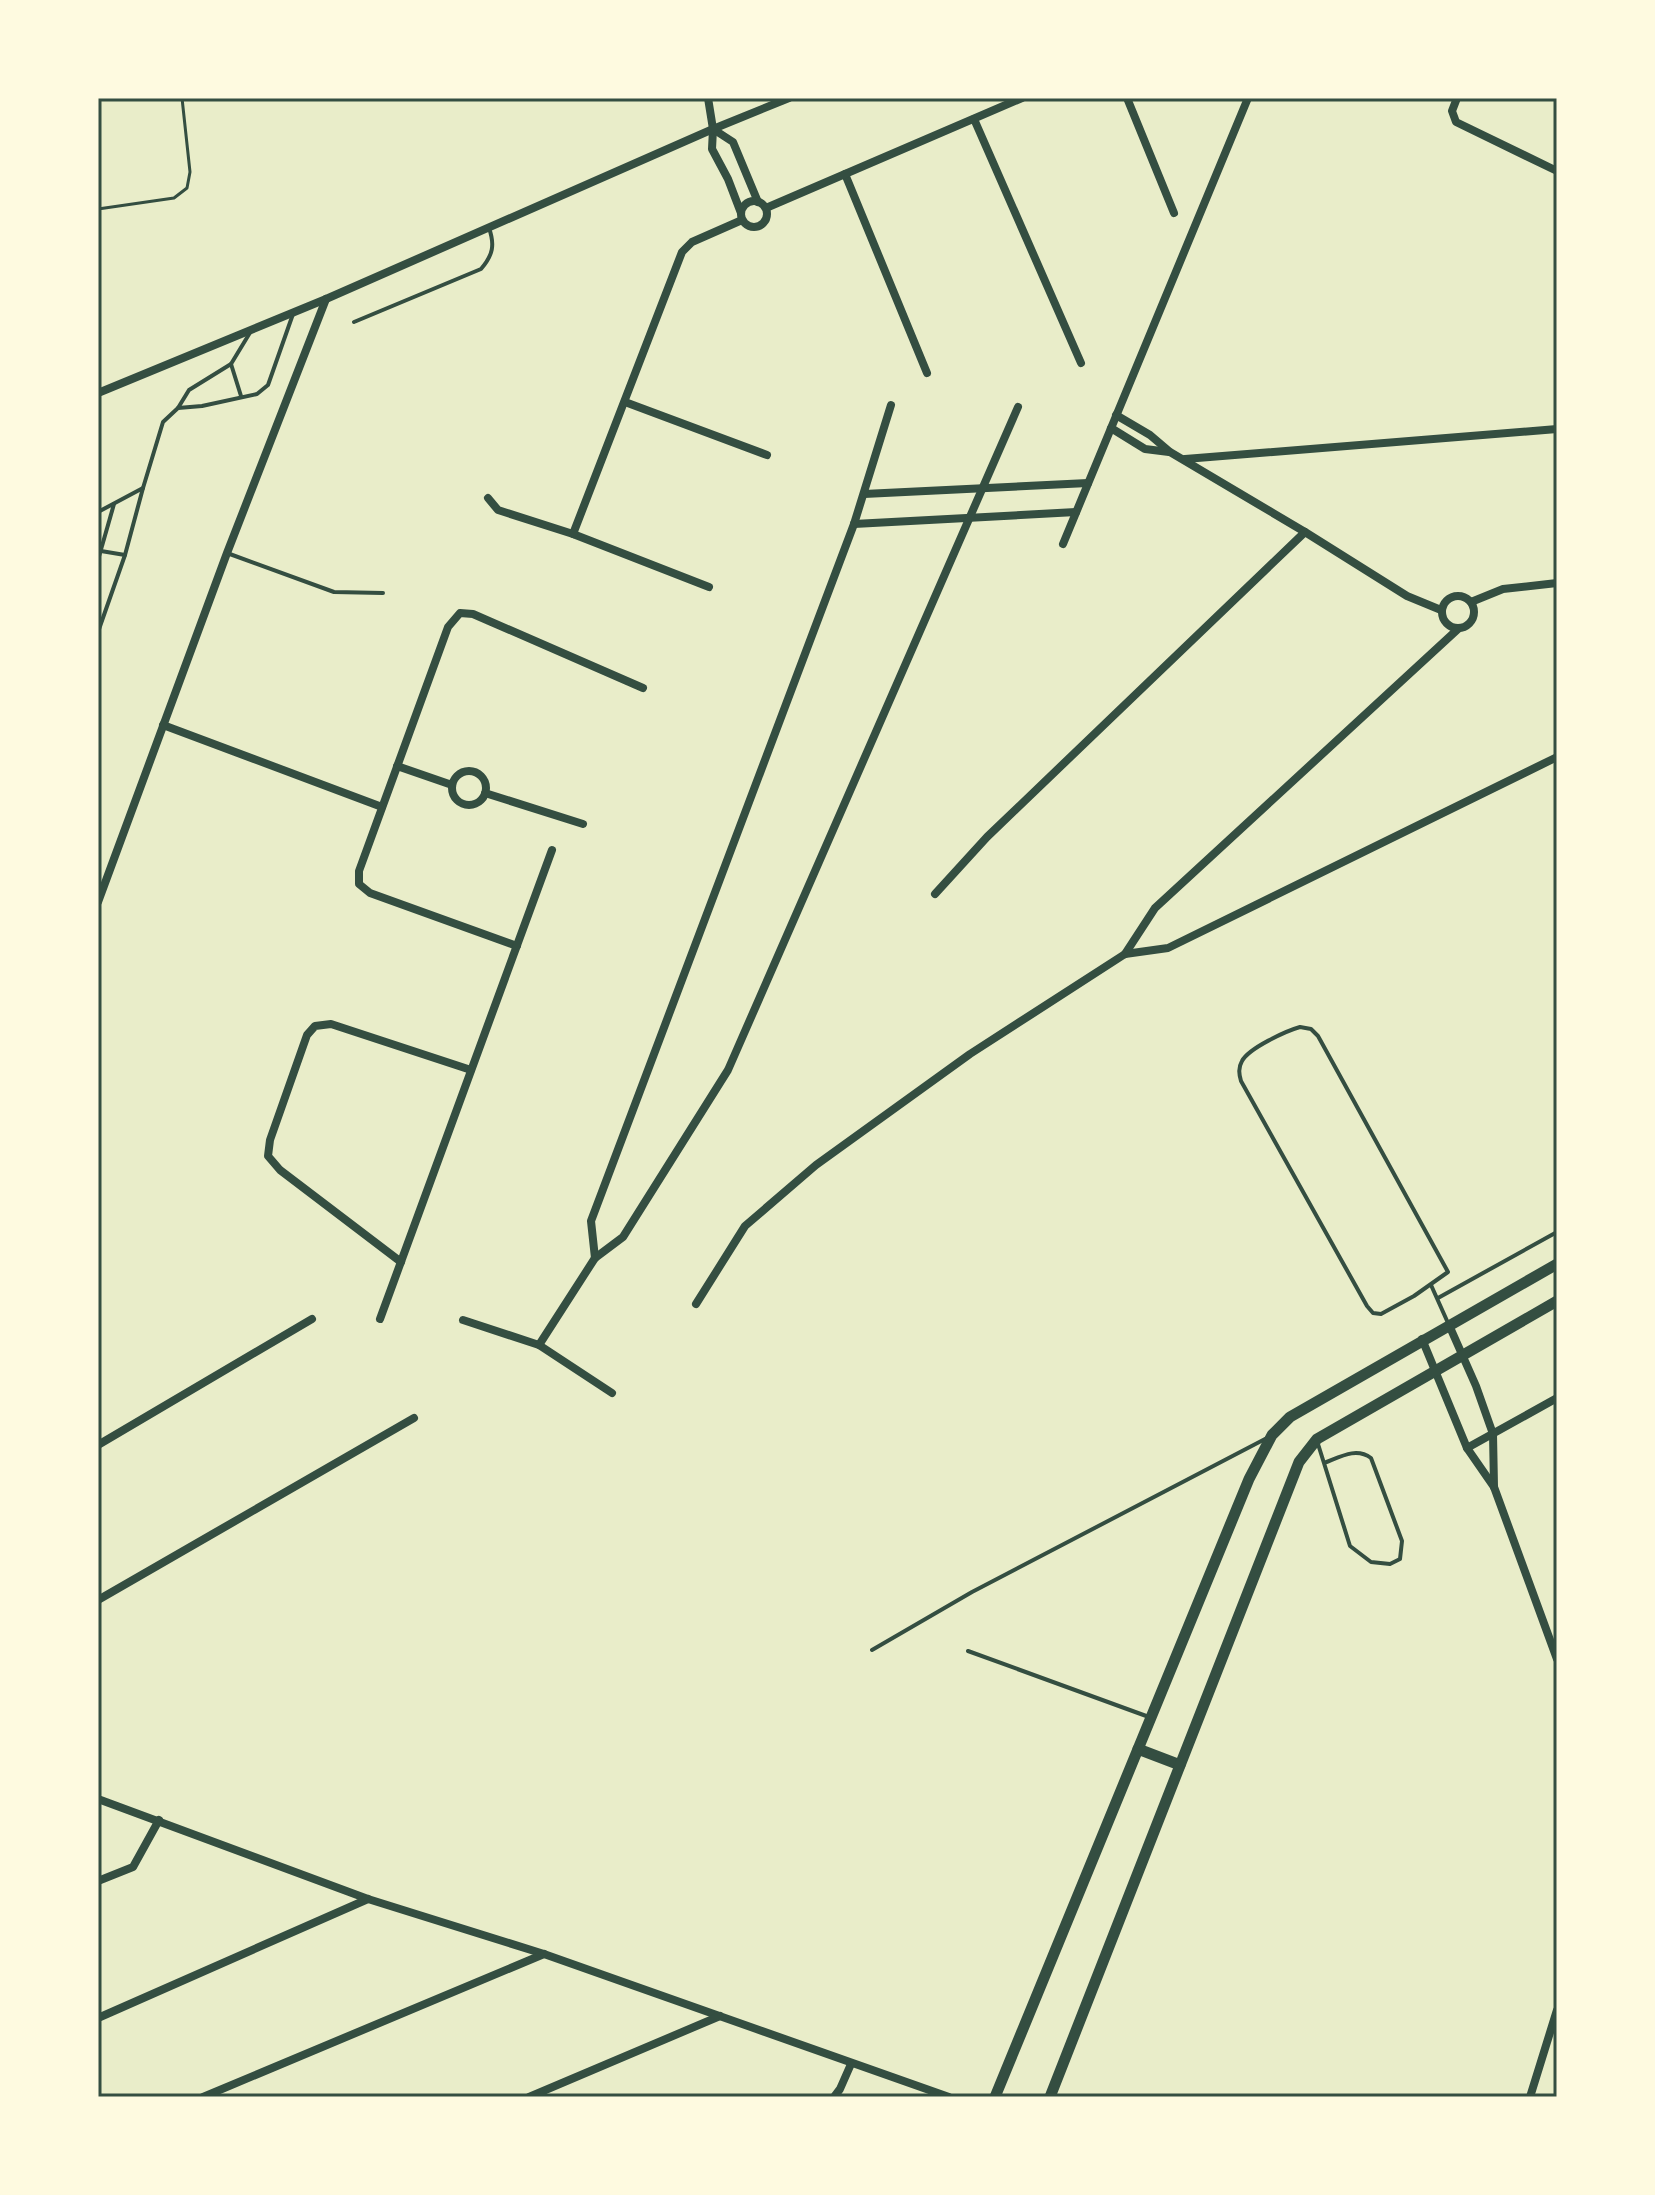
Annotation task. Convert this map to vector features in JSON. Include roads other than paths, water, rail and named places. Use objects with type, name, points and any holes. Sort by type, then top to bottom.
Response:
[{"type":"street","points":[[708,98],[713,129],[712,149],[728,179],[742,217],[747,225],[760,226],[767,214],[733,142],[713,129]]},
{"type":"street","points":[[98,393],[326,299],[789,98]]},
{"type":"street","points":[[742,217],[744,206],[750,202],[762,205],[845,174],[1022,98]]},
{"type":"street","points":[[1127,98],[1174,213]]},
{"type":"street","points":[[1063,544],[1248,98]]},
{"type":"street","points":[[1457,98],[1452,111],[1456,122],[1557,171]]},
{"type":"street","points":[[974,119],[1081,363]]},
{"type":"street","points":[[845,174],[927,373]]},
{"type":"street","points":[[573,534],[682,252],[692,242],[742,217]]},
{"type":"street","points":[[98,902],[227,553],[326,299]]},
{"type":"street","points":[[625,402],[767,455]]},
{"type":"street","points":[[595,1258],[591,1221],[854,524],[891,405]]},
{"type":"street","points":[[539,1345],[595,1258],[623,1237],[728,1070],[1018,407]]},
{"type":"street","points":[[1116,415],[1150,435],[1170,452],[1407,596],[1441,610]]},
{"type":"street","points":[[1111,428],[1145,449],[1170,452]]},
{"type":"street","points":[[1184,460],[1557,429]]},
{"type":"street","points":[[864,494],[1088,483]]},
{"type":"street","points":[[488,498],[498,510],[573,534],[709,587]]},
{"type":"street","points":[[854,524],[1076,512]]},
{"type":"street","points":[[935,894],[987,837],[1305,532]]},
{"type":"street","points":[[1471,602],[1503,589],[1557,583]]},
{"type":"street","points":[[696,1304],[745,1226],[816,1165],[970,1054],[1125,954],[1155,908],[1458,629],[1469,625],[1474,614],[1471,602],[1462,595],[1448,598],[1441,610],[1445,623],[1458,629]]},
{"type":"street","points":[[517,946],[370,893],[359,884],[359,871],[448,627],[460,613],[473,614],[643,688]]},
{"type":"street","points":[[163,725],[382,807]]},
{"type":"street","points":[[1125,954],[1168,948],[1557,757]]},
{"type":"street","points":[[397,766],[452,785]]},
{"type":"street","points":[[472,771],[485,782],[485,793],[478,802],[462,804],[454,796],[452,785],[457,775],[472,771]]},
{"type":"street","points":[[485,793],[583,824]]},
{"type":"street","points":[[380,1319],[552,850]]},
{"type":"street","points":[[401,1262],[280,1170],[268,1156],[270,1140],[307,1035],[315,1026],[331,1024],[471,1070]]},
{"type":"street","points":[[995,2097],[1249,1479],[1272,1435],[1290,1417],[1557,1264]]},
{"type":"street","points":[[1050,2097],[1299,1462],[1317,1439],[1557,1301]]},
{"type":"street","points":[[98,1445],[312,1319]]},
{"type":"street","points":[[463,1320],[539,1345],[612,1393]]},
{"type":"street","points":[[1449,1325],[1493,1434],[1494,1487]]},
{"type":"street","points":[[1422,1339],[1467,1448],[1494,1487],[1557,1659]]},
{"type":"street","points":[[1467,1448],[1557,1398]]},
{"type":"street","points":[[98,1600],[414,1418]]},
{"type":"street","points":[[1138,1749],[1180,1765]]},
{"type":"street","points":[[98,1799],[368,1899],[544,1954],[949,2097]]},
{"type":"street","points":[[98,1881],[133,1867],[159,1820]]},
{"type":"street","points":[[98,2018],[368,1899]]},
{"type":"street","points":[[203,2097],[544,1954]]},
{"type":"street","points":[[1530,2097],[1557,2010]]},
{"type":"street","points":[[529,2097],[720,2016]]},
{"type":"street","points":[[1547,2043],[1557,2046]]},
{"type":"street","points":[[834,2097],[851,2064]]},
{"type":"lane","points":[[354,322],[481,269],[489,259],[494,243],[489,228]]},
{"type":"lane","points":[[178,408],[257,394],[268,385],[293,312]]},
{"type":"lane","points":[[98,632],[125,555],[163,422],[178,408],[189,390],[231,364],[251,330]]},
{"type":"lane","points":[[231,364],[241,396]]},
{"type":"lane","points":[[98,512],[143,488]]},
{"type":"lane","points":[[98,560],[114,504]]},
{"type":"lane","points":[[101,551],[125,555]]},
{"type":"lane","points":[[227,553],[334,592],[383,593]]},
{"type":"lane","points":[[1300,1027],[1311,1029],[1318,1036],[1448,1272],[1431,1285],[1381,1314],[1373,1313],[1367,1306],[1241,1081],[1241,1062],[1248,1055],[1287,1031],[1300,1027]]},
{"type":"lane","points":[[1438,1298],[1557,1232]]},
{"type":"lane","points":[[1431,1285],[1449,1325]]},
{"type":"lane","points":[[872,1650],[972,1592],[1272,1435]]},
{"type":"lane","points":[[1317,1439],[1324,1463],[1350,1546],[1371,1562],[1390,1564],[1400,1559],[1402,1541],[1371,1458],[1362,1452],[1352,1452],[1324,1463]]},
{"type":"lane","points":[[968,1651],[1151,1717]]}]
